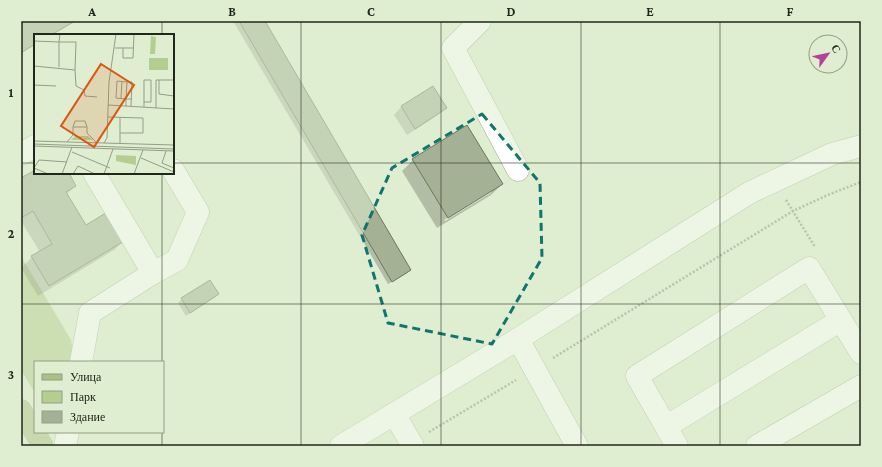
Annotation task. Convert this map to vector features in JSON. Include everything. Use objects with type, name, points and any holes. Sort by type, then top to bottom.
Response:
[{"type":"main road","points":[[21,410],[34,431]]},
{"type":"main road","points":[[35,433],[43,446]]},
{"type":"street","points":[[480,21],[453,48],[518,170]]},
{"type":"street","points":[[341,446],[518,339],[749,193],[832,154],[861,146]]},
{"type":"street","points":[[21,154],[34,147]]},
{"type":"street","points":[[81,361],[90,312],[177,260],[198,212],[174,172]]},
{"type":"street","points":[[95,174],[153,273]]},
{"type":"street","points":[[677,446],[667,426],[637,376],[809,268],[861,353]]},
{"type":"street","points":[[667,426],[841,320]]},
{"type":"street","points":[[518,339],[577,446]]},
{"type":"street","points":[[757,446],[861,386]]},
{"type":"street","points":[[394,414],[412,444]]},
{"type":"street","points":[[65,446],[68,433]]},
{"type":"path","points":[[412,444],[793,211],[861,182]]},
{"type":"highlighted area","points":[[482,114],[540,183],[542,258],[492,344],[388,323],[362,235],[392,168]]},
{"type":"green space","points":[[21,256],[71,340],[73,361],[34,361],[34,391],[21,370]]},
{"type":"building","points":[[26,21],[75,21],[53,34],[34,34],[34,45],[21,53],[21,24]]},
{"type":"building","points":[[239,21],[265,21],[411,270],[392,282]]},
{"type":"building","points":[[433,86],[447,108],[415,129],[401,106]]},
{"type":"building","points":[[467,125],[503,184],[448,218],[412,159]]},
{"type":"building","points":[[34,171],[34,174],[70,174],[76,186],[66,192],[86,225],[109,211],[126,240],[49,286],[31,256],[52,244],[33,211],[21,218],[21,178]]},
{"type":"building","points":[[210,280],[219,294],[190,313],[181,298]]}]
